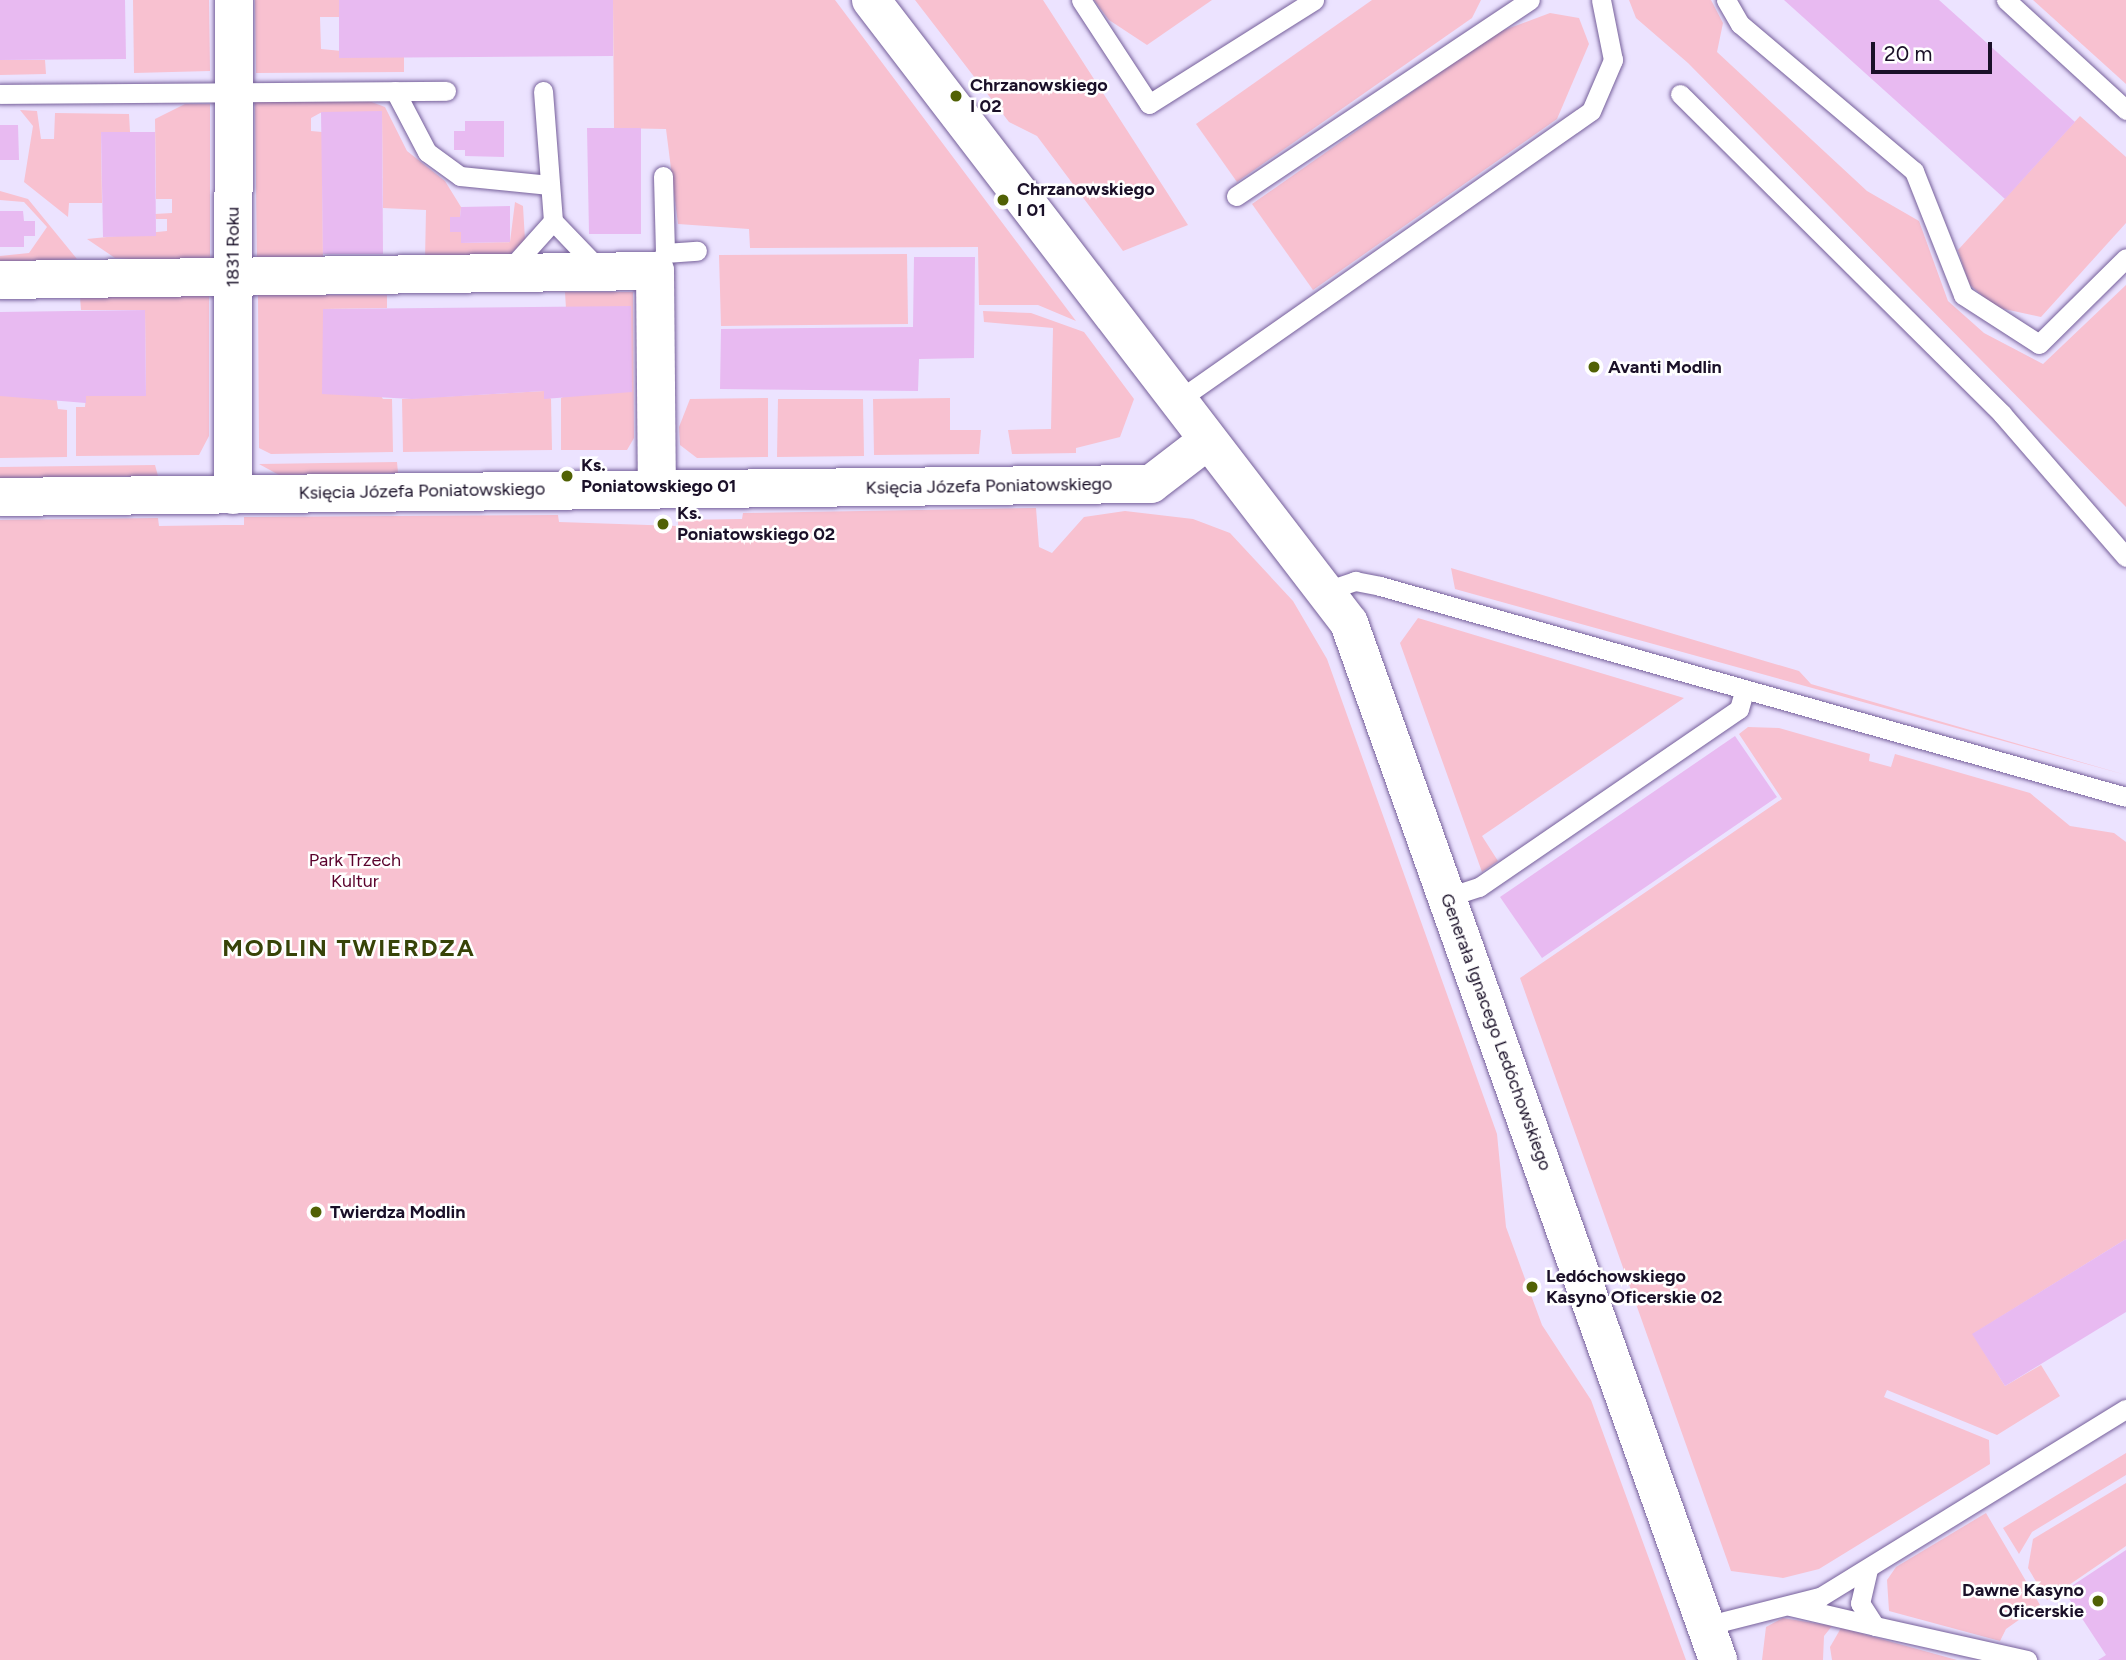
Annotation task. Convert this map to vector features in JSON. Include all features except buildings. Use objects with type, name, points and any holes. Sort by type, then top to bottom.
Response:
[{"type":"street","name":"1831 Roku","points":[[233,495],[234,0]]},
{"type":"street","name":"Generała Ignacego Ledóchowskiego","points":[[871,0],[1207,441],[1329,590],[1349,623],[1711,1643]]},
{"type":"street","points":[[0,280],[600,270],[660,262],[657,489]]},
{"type":"street","name":"Księcia Józefa Poniatowskiego","points":[[0,497],[1151,484],[1207,441]]},
{"type":"lane","points":[[1081,0],[1149,104],[1314,0]]},
{"type":"lane","points":[[1236,196],[1530,0]]},
{"type":"lane","points":[[1177,401],[1591,111],[1613,61],[1601,0]]},
{"type":"lane","points":[[1726,0],[1740,24],[1914,171],[1963,295],[2039,344],[2126,258]]},
{"type":"lane","points":[[2006,0],[2126,110]]},
{"type":"lane","points":[[396,91],[427,152],[460,176],[550,185]]},
{"type":"lane","points":[[0,94],[446,91]]},
{"type":"lane","points":[[542,91],[553,221],[600,270]]},
{"type":"lane","points":[[1680,94],[2002,414],[2126,557]]},
{"type":"lane","points":[[663,176],[660,262],[697,251]]},
{"type":"lane","points":[[507,271],[553,221]]},
{"type":"lane","points":[[1329,590],[1355,581],[1380,586],[2126,797]]},
{"type":"lane","points":[[1448,897],[1479,887],[1739,709],[1744,691]]},
{"type":"lane","points":[[1711,1643],[1786,1605],[1820,1597],[2126,1409]]},
{"type":"lane","points":[[1868,1569],[1860,1603],[1875,1626]]},
{"type":"lane","points":[[1786,1605],[2024,1660]]},
{"type":"green space","points":[[133,0],[209,0],[210,71],[134,73]]},
{"type":"green space","points":[[255,0],[339,0],[339,17],[320,17],[321,49],[404,57],[404,72],[256,73]]},
{"type":"green space","points":[[613,0],[835,0],[1076,321],[1038,305],[979,305],[978,247],[750,248],[749,229],[678,224],[666,129],[614,128]]},
{"type":"green space","points":[[915,0],[1043,0],[1188,225],[1123,251],[1037,136],[1009,122]]},
{"type":"green space","points":[[1094,0],[1212,0],[1147,45],[1109,20]]},
{"type":"green space","points":[[1372,0],[1481,0],[1472,18],[1237,182],[1196,124]]},
{"type":"green space","points":[[1629,0],[1711,0],[1723,23],[1717,52],[1867,191],[1919,221],[1948,301],[1984,333],[2043,364],[2126,285],[2126,507],[1688,63],[1636,18]]},
{"type":"green space","points":[[2033,0],[2126,0],[2126,84]]},
{"type":"green space","points":[[1550,13],[1579,18],[1589,44],[1557,119],[1313,290],[1252,204],[1496,33]]},
{"type":"green space","points":[[0,60],[45,60],[46,74],[0,75]]},
{"type":"green space","points":[[369,101],[385,107],[407,151],[445,181],[461,207],[460,217],[450,218],[450,232],[461,232],[462,243],[510,242],[515,202],[523,206],[525,240],[503,261],[425,260],[426,210],[383,208],[382,112],[322,112],[311,118],[311,131],[322,132],[323,263],[257,263],[255,102]]},
{"type":"green space","points":[[185,104],[210,104],[210,265],[115,258],[87,239],[167,231],[167,219],[156,219],[155,214],[172,213],[172,199],[156,199],[155,119]]},
{"type":"green space","points":[[20,110],[37,111],[41,139],[54,139],[55,113],[129,114],[130,132],[101,133],[102,203],[69,203],[68,217],[24,182],[33,126]]},
{"type":"green space","points":[[2080,116],[2126,157],[2126,223],[2041,317],[1995,307],[1969,284],[1958,250]]},
{"type":"green space","points":[[0,191],[28,199],[77,259],[0,262],[0,256],[29,253],[47,227],[24,202],[0,200]]},
{"type":"green space","points":[[907,254],[908,324],[721,326],[719,255]]},
{"type":"green space","points":[[565,292],[633,292],[634,438],[627,450],[561,450],[561,398],[571,393]]},
{"type":"green space","points":[[209,295],[209,436],[199,455],[76,456],[76,407],[85,407],[86,396],[146,395],[145,310],[81,310],[80,297]]},
{"type":"green space","points":[[258,295],[387,295],[387,308],[323,309],[383,399],[392,399],[393,452],[271,454],[259,448]]},
{"type":"green space","points":[[983,311],[1031,313],[1084,332],[1134,399],[1120,437],[1076,448],[1076,453],[1012,454],[1008,430],[1051,429],[1053,328],[984,322]]},
{"type":"green space","points":[[544,391],[551,399],[552,450],[403,452],[402,399]]},
{"type":"green space","points":[[0,396],[56,396],[58,409],[67,410],[67,457],[0,458]]},
{"type":"green space","points":[[768,398],[768,457],[697,458],[680,445],[679,427],[690,399]]},
{"type":"green space","points":[[950,398],[950,430],[981,430],[979,454],[874,455],[873,399]]},
{"type":"green space","points":[[778,399],[863,399],[864,456],[777,457]]},
{"type":"green space","points":[[397,462],[398,473],[279,475],[259,464]]},
{"type":"green space","points":[[155,465],[158,476],[0,478],[0,467]]},
{"type":"green space","name":"Park Trzech Kultur","points":[[1036,508],[1039,547],[1052,553],[1084,517],[1125,511],[1193,519],[1230,533],[1293,601],[1327,659],[1497,1134],[1506,1227],[1542,1325],[1591,1400],[1686,1660],[0,1660],[0,520],[158,518],[159,526],[244,525],[244,517],[558,515],[559,522],[678,526],[678,520],[742,519],[743,513]]},
{"type":"green space","points":[[1451,568],[1799,671],[1811,684],[2126,775],[1455,589]]},
{"type":"green space","points":[[1418,618],[1684,698],[1482,836],[1498,861],[1482,872],[1400,643]]},
{"type":"green space","points":[[1748,727],[1779,728],[1870,754],[1869,761],[1891,767],[1895,754],[2030,793],[2070,826],[2114,833],[2126,842],[2126,1239],[1973,1334],[2005,1386],[2041,1365],[2060,1396],[1997,1435],[1887,1390],[1884,1397],[1989,1440],[1990,1464],[1819,1569],[1783,1578],[1731,1571],[1520,978],[1782,799],[1739,734]]},
{"type":"green space","points":[[2126,1453],[2126,1475],[2032,1532],[2019,1554],[2003,1528]]},
{"type":"green space","points":[[2126,1483],[2126,1546],[2047,1600],[2028,1568],[2033,1539]]},
{"type":"green space","points":[[1986,1513],[2040,1605],[2006,1629],[2000,1641],[1889,1611],[1887,1580],[1896,1567]]},
{"type":"green space","points":[[1783,1618],[1832,1626],[1824,1636],[1823,1660],[1762,1660],[1766,1627]]},
{"type":"green space","points":[[1841,1628],[1957,1660],[1832,1660],[1830,1647]]},
{"type":"place","name":"Chrzanowskiego I 02","points":[[956,96]]},
{"type":"place","name":"Chrzanowskiego I 01","points":[[1003,200]]},
{"type":"place","name":"Avanti Modlin","points":[[1594,367]]},
{"type":"place","name":"Ks. Poniatowskiego 01","points":[[567,476]]},
{"type":"place","name":"Ks. Poniatowskiego 02","points":[[663,524]]},
{"type":"place","name":"Twierdza Modlin","points":[[316,1212]]},
{"type":"place","name":"Ledóchowskiego Kasyno Oficerskie 02","points":[[1532,1287]]},
{"type":"place","name":"Dawne Kasyno Oficerskie","points":[[2098,1601]]},
{"type":"district","name":"MODLIN TWIERDZA","points":[[349,948]]}]
